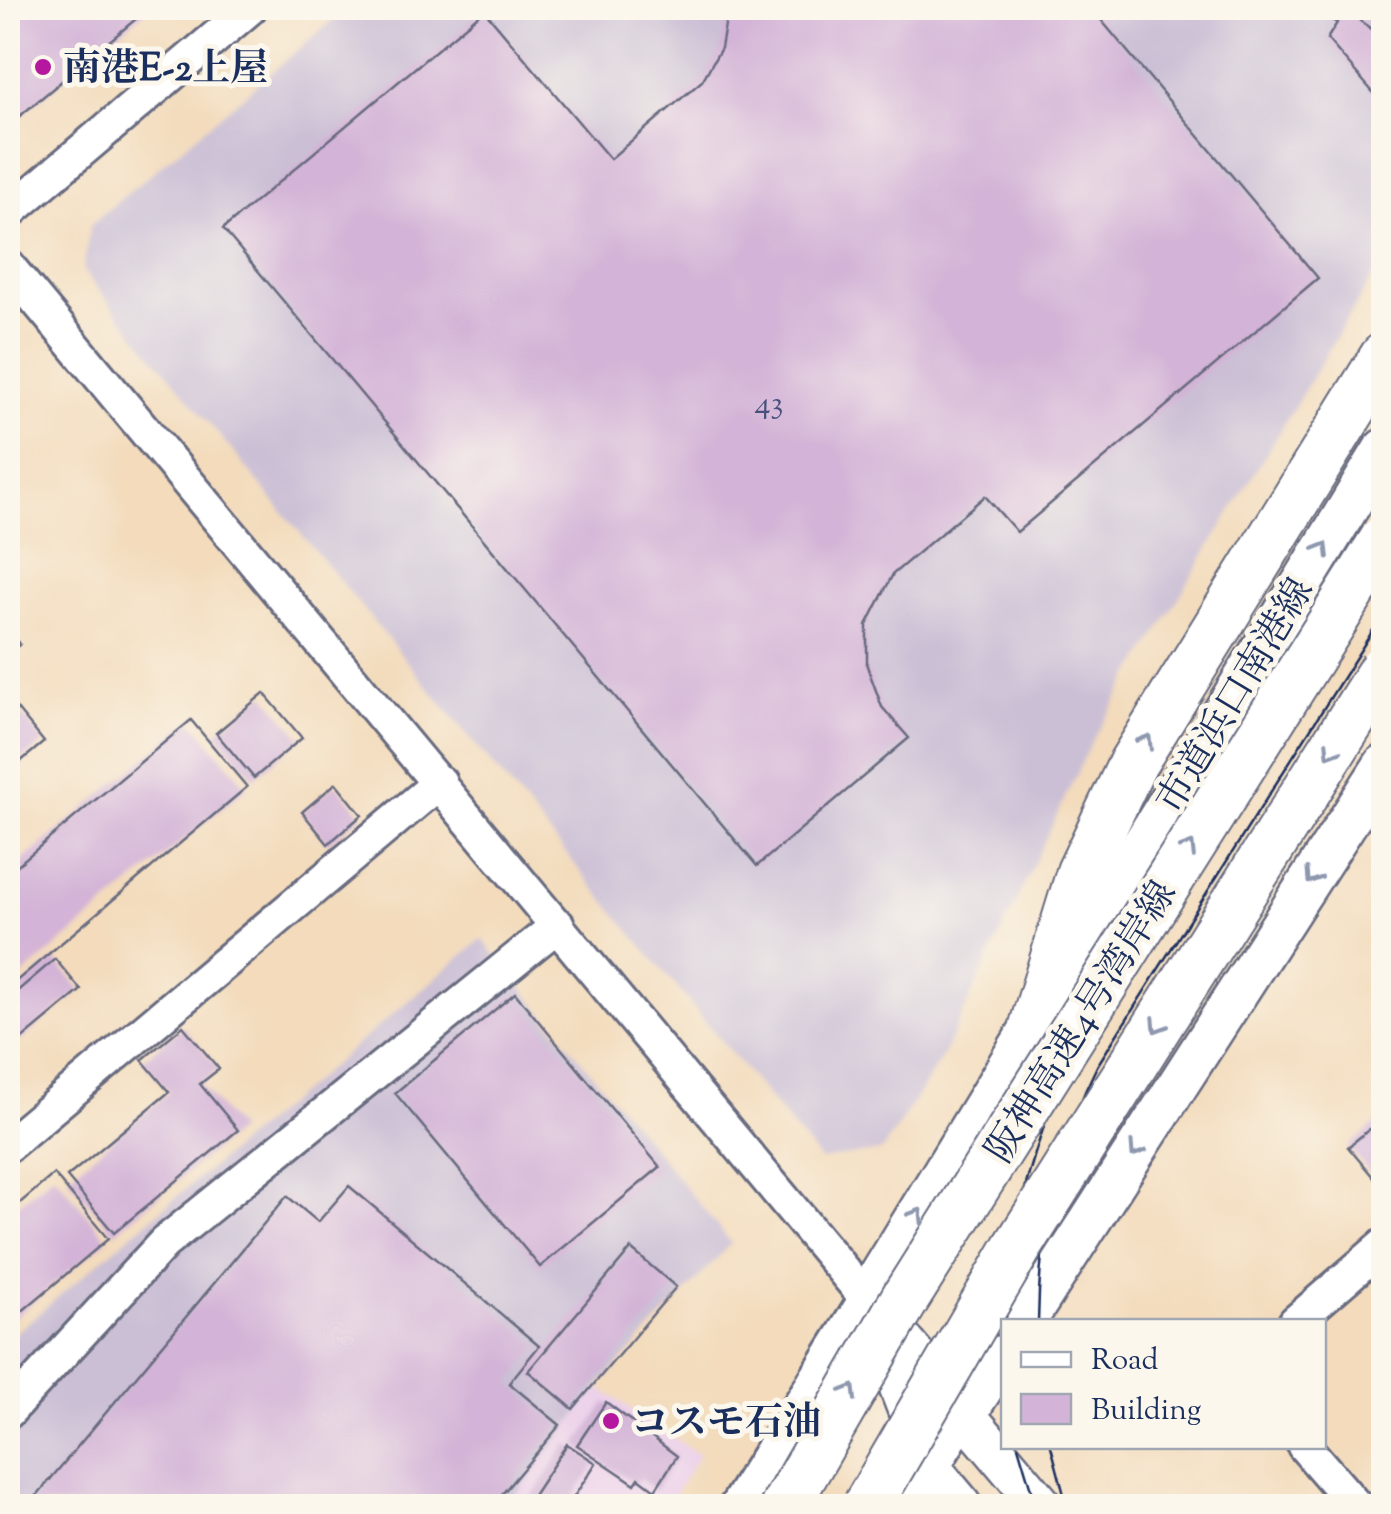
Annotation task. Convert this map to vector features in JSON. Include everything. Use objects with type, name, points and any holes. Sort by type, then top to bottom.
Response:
[{"type":"highway","points":[[1034,1026],[1081,872],[1132,762],[1384,357]]},
{"type":"highway","name":"阪神高速4号湾岸線","points":[[785,1506],[906,1297],[1384,540]]},
{"type":"highway","name":"阪神高速4号湾岸線","points":[[867,1506],[999,1278],[1384,668]]},
{"type":"main road","name":"市道浜口南港線","points":[[866,1298],[1384,449]]},
{"type":"main road","points":[[1027,1319],[1384,766]]},
{"type":"main road","points":[[866,1298],[1042,1506]]},
{"type":"main road","points":[[866,1298],[931,1469],[962,1506]]},
{"type":"main road","points":[[964,1415],[1001,1359]]},
{"type":"street","points":[[8,212],[250,8]]},
{"type":"street","points":[[8,266],[866,1298],[736,1506]]},
{"type":"street","points":[[8,1145],[440,782]]},
{"type":"street","points":[[8,1412],[164,1242],[558,925]]},
{"type":"street","points":[[1298,1319],[1384,1245]]},
{"type":"street","points":[[908,1506],[964,1415]]},
{"type":"street","points":[[1307,1449],[1356,1506]]},
{"type":"shaded area","points":[[348,8],[1383,8],[1383,260],[1091,743],[942,1057],[882,1151],[820,1160],[83,271],[90,225]]},
{"type":"shaded area","points":[[482,939],[731,1243],[598,1387],[507,1506],[8,1506],[8,1339]]},
{"type":"shaded area","name":"コスモ石油","points":[[598,1387],[699,1455],[667,1506],[507,1506]]},
{"type":"building","name":"南港E-2上屋","points":[[8,8],[149,8],[8,126]]},
{"type":"building","points":[[728,8],[1091,8],[1318,278],[1017,532],[985,496],[893,574],[867,625],[867,666],[882,707],[909,738],[757,866],[223,229],[484,10],[610,159],[702,81],[721,48]]},
{"type":"building","points":[[1312,8],[1367,10],[1360,21],[1384,38],[1384,105],[1327,39],[1337,23]]},
{"type":"building","points":[[8,629],[20,644],[8,655]]},
{"type":"building","points":[[264,693],[302,738],[254,778],[216,733]]},
{"type":"building","points":[[8,698],[44,742],[8,772]]},
{"type":"building","points":[[191,720],[247,787],[8,988],[8,873]]},
{"type":"building","points":[[336,783],[362,815],[328,844],[302,812]]},
{"type":"building","points":[[55,959],[81,990],[20,1041],[8,1025],[8,999]]},
{"type":"building","points":[[515,993],[660,1167],[540,1267],[395,1093]]},
{"type":"building","points":[[183,1026],[219,1069],[200,1084],[238,1130],[114,1233],[67,1177],[169,1092],[142,1060]]},
{"type":"building","points":[[1384,1117],[1384,1190],[1348,1147]]},
{"type":"building","points":[[54,1174],[108,1239],[8,1323],[8,1213]]},
{"type":"building","points":[[349,1186],[539,1346],[509,1383],[560,1425],[492,1506],[28,1506],[287,1196],[318,1222]]},
{"type":"building","points":[[631,1249],[676,1287],[573,1409],[528,1371]]},
{"type":"building","points":[[606,1402],[677,1456],[655,1490],[639,1478],[635,1484],[577,1445]]},
{"type":"building","points":[[567,1444],[596,1463],[568,1506],[526,1506]]},
{"type":"tram line","points":[[1006,1319],[1019,1212],[1051,1107],[1384,581]]},
{"type":"tram line","points":[[1038,1319],[1052,1190],[1071,1127],[1097,1066],[1384,613]]},
{"type":"tram line","points":[[1019,1449],[1036,1506]]},
{"type":"tram line","points":[[1052,1449],[1067,1506]]},
{"type":"place","name":"南港E-2上屋","points":[[43,67]]},
{"type":"place","name":"コスモ石油","points":[[611,1421]]}]
